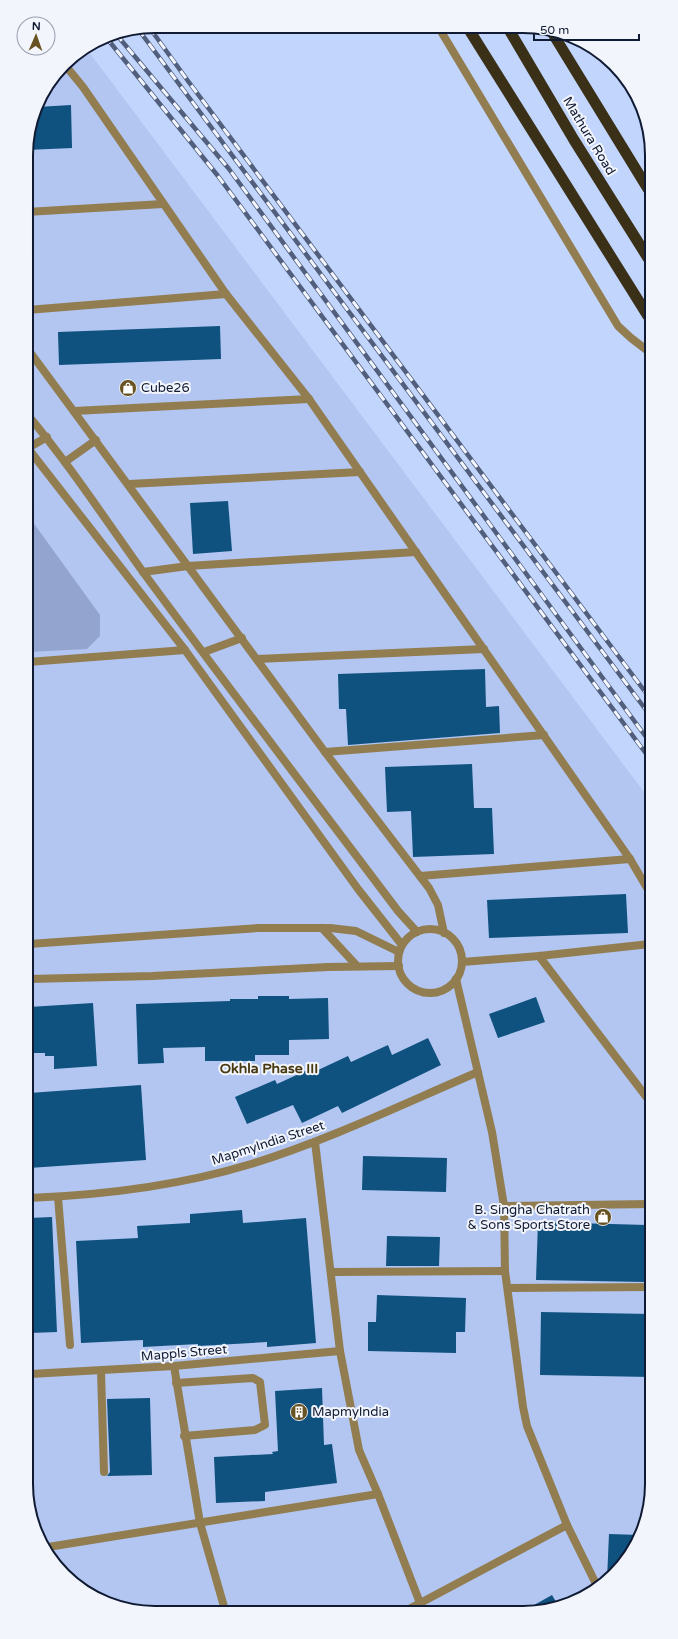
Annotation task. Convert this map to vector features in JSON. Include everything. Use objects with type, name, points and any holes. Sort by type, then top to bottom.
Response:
[{"type":"highway","points":[[471,33],[645,311]]},
{"type":"highway","name":"Mathura Road","points":[[511,33],[574,140],[645,253]]},
{"type":"highway","name":"Mathura Road","points":[[555,37],[645,176]]},
{"type":"street","points":[[442,33],[618,326],[645,349]]},
{"type":"street","points":[[69,69],[83,87],[226,294],[309,398],[630,859],[645,884]]},
{"type":"street","points":[[33,212],[163,204]]},
{"type":"street","points":[[33,310],[226,294]]},
{"type":"street","points":[[33,356],[129,484],[325,752],[435,896],[444,933]]},
{"type":"street","points":[[74,411],[309,398]]},
{"type":"street","points":[[33,421],[47,437],[143,572],[393,905],[417,932]]},
{"type":"street","points":[[33,445],[47,437]]},
{"type":"street","points":[[64,462],[96,440]]},
{"type":"street","points":[[33,454],[185,650],[401,949]]},
{"type":"street","points":[[129,484],[360,472]]},
{"type":"street","points":[[143,572],[188,566],[416,552]]},
{"type":"street","points":[[204,652],[242,638]]},
{"type":"street","points":[[257,659],[484,649]]},
{"type":"street","points":[[33,662],[185,650]]},
{"type":"street","points":[[325,752],[544,736]]},
{"type":"street","points":[[420,876],[630,859]]},
{"type":"street","points":[[33,944],[258,928],[322,928],[356,931],[401,949]]},
{"type":"street","points":[[322,928],[357,966]]},
{"type":"street","points":[[429,929],[444,933],[453,939],[458,946],[462,962],[456,979],[443,990],[426,992],[410,986],[404,980],[398,966],[401,949],[406,940],[417,932],[429,929]]},
{"type":"street","points":[[462,962],[539,956],[645,945]]},
{"type":"street","points":[[539,956],[645,1095]]},
{"type":"street","points":[[33,979],[152,976],[357,966],[398,966]]},
{"type":"street","points":[[456,979],[492,1132],[504,1206],[505,1271],[517,1373],[527,1426],[567,1524],[595,1582]]},
{"type":"street","name":"MapmyIndia Street","points":[[33,1198],[58,1197],[141,1188],[215,1174],[251,1164],[314,1142],[478,1072]]},
{"type":"street","points":[[314,1142],[332,1272],[340,1351],[359,1450],[378,1494],[420,1603]]},
{"type":"street","points":[[58,1197],[70,1345]]},
{"type":"street","points":[[504,1206],[645,1204]]},
{"type":"street","points":[[332,1272],[505,1271]]},
{"type":"street","points":[[508,1288],[645,1287]]},
{"type":"street","name":"Mappls Street","points":[[33,1374],[174,1366],[340,1351]]},
{"type":"street","points":[[174,1366],[184,1436],[200,1523],[224,1606]]},
{"type":"street","points":[[101,1371],[104,1472]]},
{"type":"street","points":[[176,1383],[253,1378],[260,1382],[265,1425],[255,1430],[184,1436]]},
{"type":"street","points":[[50,1547],[378,1494]]},
{"type":"street","points":[[414,1606],[567,1524]]},
{"type":"shaded area","points":[[89,52],[645,793],[645,1492],[643,1507],[636,1530],[629,1545],[620,1558],[603,1576],[584,1590],[554,1602],[523,1606],[147,1606],[132,1604],[116,1600],[94,1590],[69,1570],[49,1545],[37,1515],[33,1484],[33,147],[37,124],[49,94],[69,69]]},
{"type":"shaded area","points":[[33,522],[100,615],[100,636],[87,649],[33,652]]},
{"type":"building","points":[[71,105],[72,148],[33,150],[37,124],[43,107]]},
{"type":"building","points":[[220,326],[221,359],[59,365],[58,332]]},
{"type":"building","points":[[228,501],[232,551],[193,554],[190,503]]},
{"type":"building","points":[[485,669],[486,707],[499,706],[500,733],[348,745],[346,709],[339,709],[338,674]]},
{"type":"building","points":[[472,764],[474,808],[492,808],[494,854],[413,857],[411,811],[387,812],[385,767]]},
{"type":"building","points":[[626,894],[628,933],[489,938],[487,900]]},
{"type":"building","points":[[258,996],[289,996],[289,999],[328,998],[329,1039],[289,1040],[289,1055],[255,1055],[255,1061],[205,1061],[205,1047],[163,1048],[164,1063],[138,1064],[136,1004],[230,1001],[230,999],[258,999]]},
{"type":"building","points":[[536,997],[545,1022],[498,1038],[489,1014]]},
{"type":"building","points":[[93,1003],[97,1066],[54,1069],[54,1056],[45,1056],[45,1053],[33,1053],[33,1007]]},
{"type":"building","points":[[428,1038],[441,1065],[342,1113],[338,1106],[302,1123],[293,1105],[247,1124],[235,1097],[275,1080],[277,1084],[314,1067],[316,1071],[348,1056],[351,1062],[388,1045],[392,1055]]},
{"type":"building","points":[[141,1085],[146,1160],[33,1168],[33,1093]]},
{"type":"building","points":[[363,1156],[447,1158],[446,1192],[362,1190]]},
{"type":"building","points":[[242,1210],[243,1223],[306,1218],[316,1343],[267,1347],[267,1342],[198,1346],[198,1344],[143,1347],[143,1340],[81,1343],[76,1241],[138,1238],[137,1226],[190,1223],[190,1214]]},
{"type":"building","points":[[52,1217],[57,1332],[33,1333],[33,1218]]},
{"type":"building","points":[[538,1222],[645,1225],[645,1282],[536,1280]]},
{"type":"building","points":[[387,1236],[440,1237],[439,1266],[386,1266]]},
{"type":"building","points":[[377,1295],[466,1298],[465,1332],[456,1332],[456,1353],[368,1351],[368,1322],[376,1322]]},
{"type":"building","points":[[541,1312],[645,1314],[645,1377],[540,1375]]},
{"type":"building","points":[[322,1388],[324,1445],[332,1444],[337,1483],[265,1492],[265,1501],[216,1503],[214,1457],[273,1454],[272,1452],[278,1451],[275,1391]]},
{"type":"building","points":[[150,1398],[152,1475],[107,1476],[110,1472],[107,1399]]},
{"type":"building","points":[[609,1534],[634,1535],[620,1558],[607,1572]]},
{"type":"building","points":[[552,1595],[556,1601],[539,1605],[534,1605]]},
{"type":"railway","points":[[153,33],[645,692]]},
{"type":"railway","points":[[142,34],[645,709]]},
{"type":"railway","points":[[119,38],[229,169],[645,736]]},
{"type":"railway","points":[[110,42],[218,176],[645,752]]},
{"type":"place","name":"Cube26","points":[[128,388]]},
{"type":"place","name":"B. Singha Chatrath & Sons Sports Store","points":[[603,1217]]},
{"type":"place","name":"MapmyIndia","points":[[299,1412]]},
{"type":"district","name":"Okhla Phase III","points":[[269,1068]]}]
